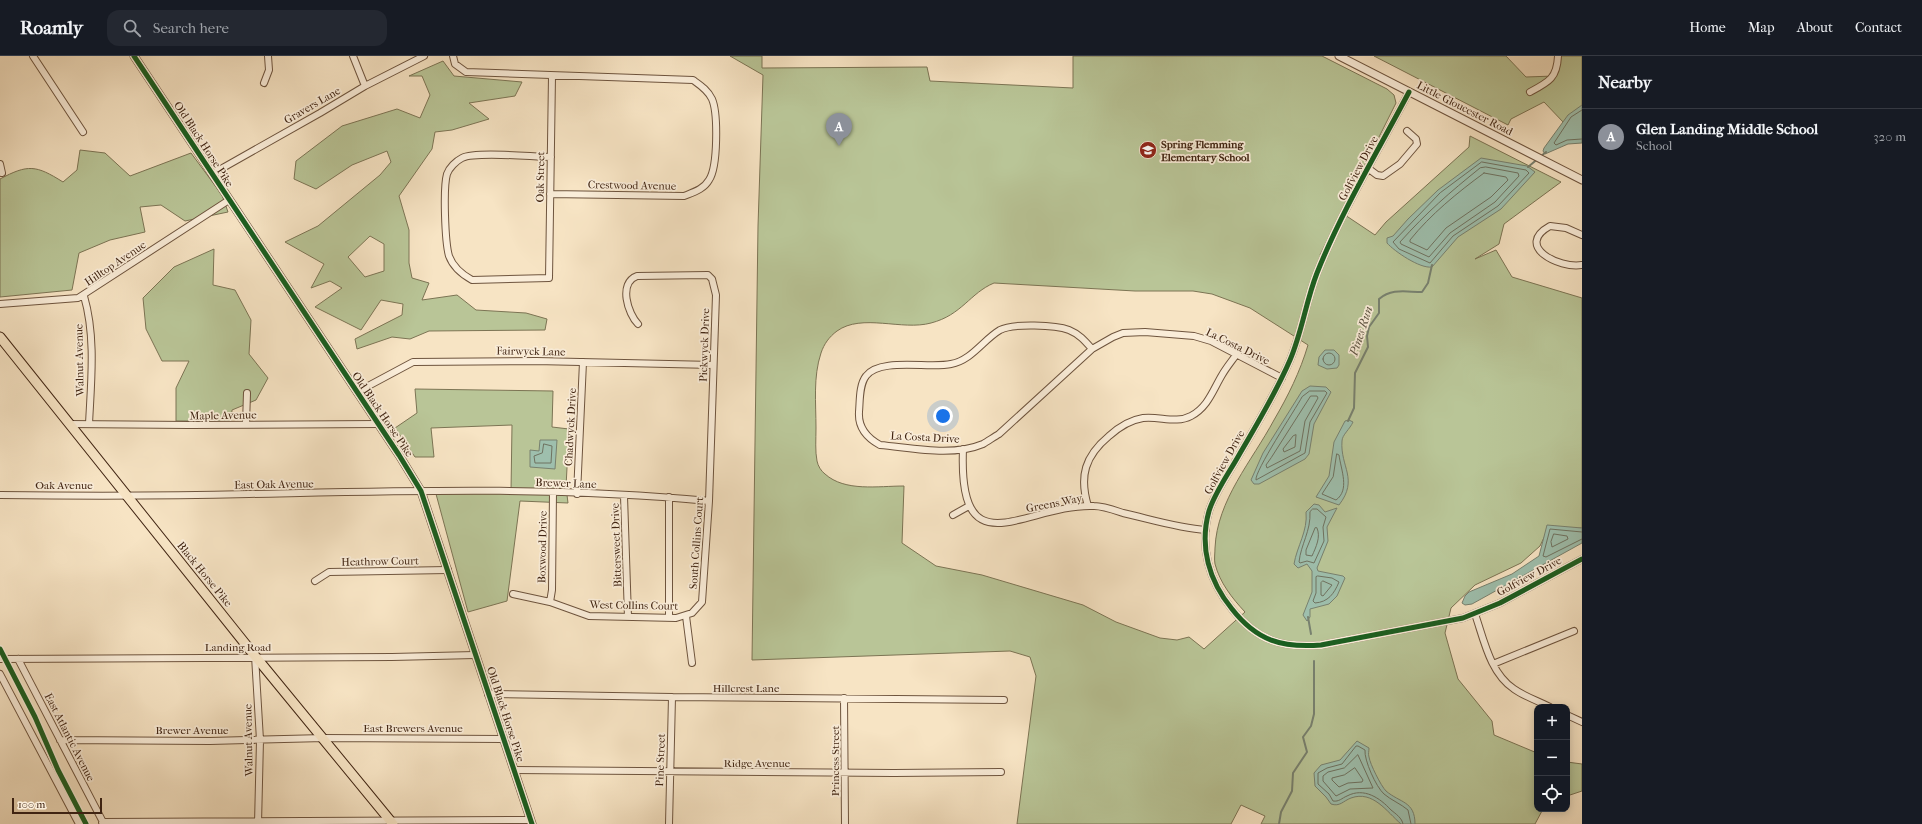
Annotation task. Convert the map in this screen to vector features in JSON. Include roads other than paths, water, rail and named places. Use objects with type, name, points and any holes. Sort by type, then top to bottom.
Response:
[{"type":"main road","name":"Black Horse Pike","points":[[0,338],[255,656],[393,823]]},
{"type":"street","points":[[34,56],[83,132]]},
{"type":"street","name":"Old Black Horse Pike","points":[[134,56],[421,491],[531,822]]},
{"type":"street","points":[[264,83],[269,70],[268,56]]},
{"type":"street","points":[[353,56],[365,86]]},
{"type":"street","name":"Gravers Lane","points":[[212,174],[365,86],[424,56]]},
{"type":"street","name":"Crestwood Avenue","points":[[453,56],[456,64],[466,72],[552,76],[680,78],[692,80],[703,88],[711,97],[716,109],[714,167],[710,179],[701,189],[684,196],[550,194]]},
{"type":"street","name":"Little Gloucester Road","points":[[1339,56],[1582,180]]},
{"type":"street","points":[[1530,92],[1545,84],[1555,74],[1558,57]]},
{"type":"street","name":"Oak Street","points":[[551,157],[480,156],[462,158],[448,173],[445,184],[446,241],[449,258],[464,276],[472,280],[549,278],[550,194],[551,157],[552,76]]},
{"type":"street","name":"Golfview Drive","points":[[1409,92],[1368,169],[1317,273],[1292,355],[1282,378],[1209,510],[1206,530],[1207,561],[1214,582],[1222,598],[1239,618],[1251,629],[1282,644],[1298,647],[1321,645],[1369,635],[1422,627],[1475,614],[1500,603],[1582,559]]},
{"type":"street","points":[[1368,169],[1384,176],[1400,164],[1417,144],[1416,139],[1407,131]]},
{"type":"street","points":[[0,164],[2,173]]},
{"type":"street","name":"Hilltop Avenue","points":[[0,304],[54,301],[84,296],[228,200]]},
{"type":"street","points":[[1582,235],[1566,228],[1550,226],[1539,234],[1536,242],[1538,249],[1543,255],[1551,260],[1568,265],[1582,265]]},
{"type":"street","name":"Pickwyck Drive","points":[[638,324],[630,314],[627,293],[630,280],[637,276],[708,275],[710,277],[714,284],[716,295],[711,415]]},
{"type":"street","name":"Walnut Avenue","points":[[84,296],[88,316],[91,352],[89,424]]},
{"type":"street","name":"La Costa Drive","points":[[1092,349],[1079,335],[1068,329],[1037,326],[1012,326],[1000,330],[960,362],[950,365],[878,368],[870,371],[865,377],[860,400],[859,420],[864,431],[873,441],[880,445],[934,450],[963,449],[983,444],[999,434],[1092,349],[1113,336],[1123,333],[1145,332],[1194,336],[1211,341],[1236,356],[1282,378]]},
{"type":"street","points":[[1088,506],[1084,492],[1086,468],[1092,453],[1103,440],[1129,422],[1147,418],[1170,420],[1185,419],[1192,416],[1210,399],[1222,374],[1236,356]]},
{"type":"street","name":"Fairwyck Lane","points":[[357,392],[413,362],[536,361],[713,365]]},
{"type":"street","name":"Chadwyck Drive","points":[[577,494],[583,362]]},
{"type":"street","points":[[246,393],[246,424]]},
{"type":"street","name":"South Collins Court","points":[[686,616],[697,608],[702,602],[709,501],[711,415]]},
{"type":"street","name":"Maple Avenue","points":[[69,424],[378,424]]},
{"type":"street","points":[[953,515],[969,506],[966,500],[962,476],[963,449]]},
{"type":"street","name":"Brewer Lane","points":[[421,491],[553,492],[669,497],[709,501]]},
{"type":"street","name":"East Oak Avenue","points":[[128,496],[421,491]]},
{"type":"street","name":"Boxwood Drive","points":[[550,602],[552,590],[553,492]]},
{"type":"street","name":"Oak Avenue","points":[[0,495],[128,496]]},
{"type":"street","name":"Bittersweet Drive","points":[[624,496],[628,617]]},
{"type":"street","points":[[669,497],[669,618]]},
{"type":"street","name":"Greens Way","points":[[969,506],[979,518],[988,522],[1000,524],[1018,521],[1065,508],[1096,506],[1188,529],[1206,530]]},
{"type":"street","name":"Heathrow Court","points":[[315,581],[329,572],[448,570]]},
{"type":"street","name":"West Collins Court","points":[[513,594],[550,602],[589,616],[669,618],[686,616]]},
{"type":"street","points":[[1475,614],[1493,664],[1503,679],[1514,690],[1544,704]]},
{"type":"street","points":[[686,616],[692,663]]},
{"type":"street","points":[[1493,664],[1574,631]]},
{"type":"street","name":"Landing Road","points":[[0,659],[255,656],[392,657],[475,655]]},
{"type":"street","name":"Walnut Avenue","points":[[255,656],[260,740],[258,823]]},
{"type":"street","name":"East Atlantic Avenue","points":[[18,658],[103,823]]},
{"type":"street","points":[[0,674],[79,824]]},
{"type":"street","name":"Hillcrest Lane","points":[[488,694],[1004,700]]},
{"type":"street","name":"Pine Street","points":[[669,824],[672,697]]},
{"type":"street","name":"Princess Street","points":[[844,698],[846,773],[845,824]]},
{"type":"street","points":[[1570,716],[1582,722]]},
{"type":"street","name":"East Brewers Avenue","points":[[324,738],[503,738]]},
{"type":"street","name":"Brewer Avenue","points":[[60,740],[210,741],[324,738]]},
{"type":"street","name":"Ridge Avenue","points":[[514,770],[846,773],[1001,772]]},
{"type":"street","points":[[103,823],[531,822]]},
{"type":"water","points":[[1582,105],[1582,143],[1568,144],[1545,154],[1543,151],[1544,148],[1568,115]]},
{"type":"water","points":[[1481,158],[1527,166],[1535,172],[1501,209],[1458,237],[1432,267],[1427,267],[1414,262],[1401,255],[1387,243],[1387,238],[1393,236],[1438,190]]},
{"type":"water","points":[[1325,350],[1334,350],[1339,355],[1339,365],[1337,368],[1327,369],[1318,365],[1319,357]]},
{"type":"water","points":[[1310,386],[1326,387],[1331,392],[1314,424],[1309,454],[1305,459],[1259,484],[1254,484],[1251,480],[1263,453],[1302,391]]},
{"type":"water","points":[[1349,420],[1353,422],[1343,436],[1342,441],[1348,488],[1339,505],[1316,497],[1329,476],[1334,442],[1345,421]]},
{"type":"water","points":[[540,440],[557,440],[555,469],[530,467],[530,450],[539,451]]},
{"type":"water","points":[[1314,504],[1319,505],[1325,512],[1337,508],[1327,527],[1328,541],[1317,568],[1318,571],[1343,576],[1345,578],[1337,596],[1329,604],[1310,609],[1310,617],[1307,621],[1303,615],[1312,592],[1312,571],[1307,564],[1298,568],[1294,564],[1304,532],[1306,512]]},
{"type":"water","points":[[1547,525],[1582,528],[1582,543],[1472,604],[1465,605],[1462,603],[1465,596],[1469,592],[1512,574],[1539,556]]},
{"type":"water","points":[[1357,741],[1369,748],[1370,760],[1381,785],[1391,795],[1406,803],[1410,807],[1414,816],[1415,824],[1401,824],[1385,808],[1366,797],[1359,796],[1339,804],[1331,804],[1315,786],[1314,773],[1321,765],[1340,760]]},
{"type":"waterway","name":"Pines Run","points":[[1528,167],[1546,152]]},
{"type":"waterway","name":"Pines Run","points":[[1348,421],[1354,408],[1355,373],[1368,347],[1367,336],[1369,327],[1379,313],[1379,299],[1389,293],[1394,292],[1422,292],[1428,283],[1432,265]]},
{"type":"waterway","name":"Pines Run","points":[[1308,617],[1311,634]]},
{"type":"waterway","name":"Pines Run","points":[[1279,824],[1281,812],[1292,791],[1293,773],[1307,752],[1303,737],[1311,726],[1314,714],[1314,661]]},
{"type":"place","name":"Glen Landing Middle School","points":[[839,146]]},
{"type":"place","name":"Spring Flemming Elementary School","points":[[1148,150]]}]
